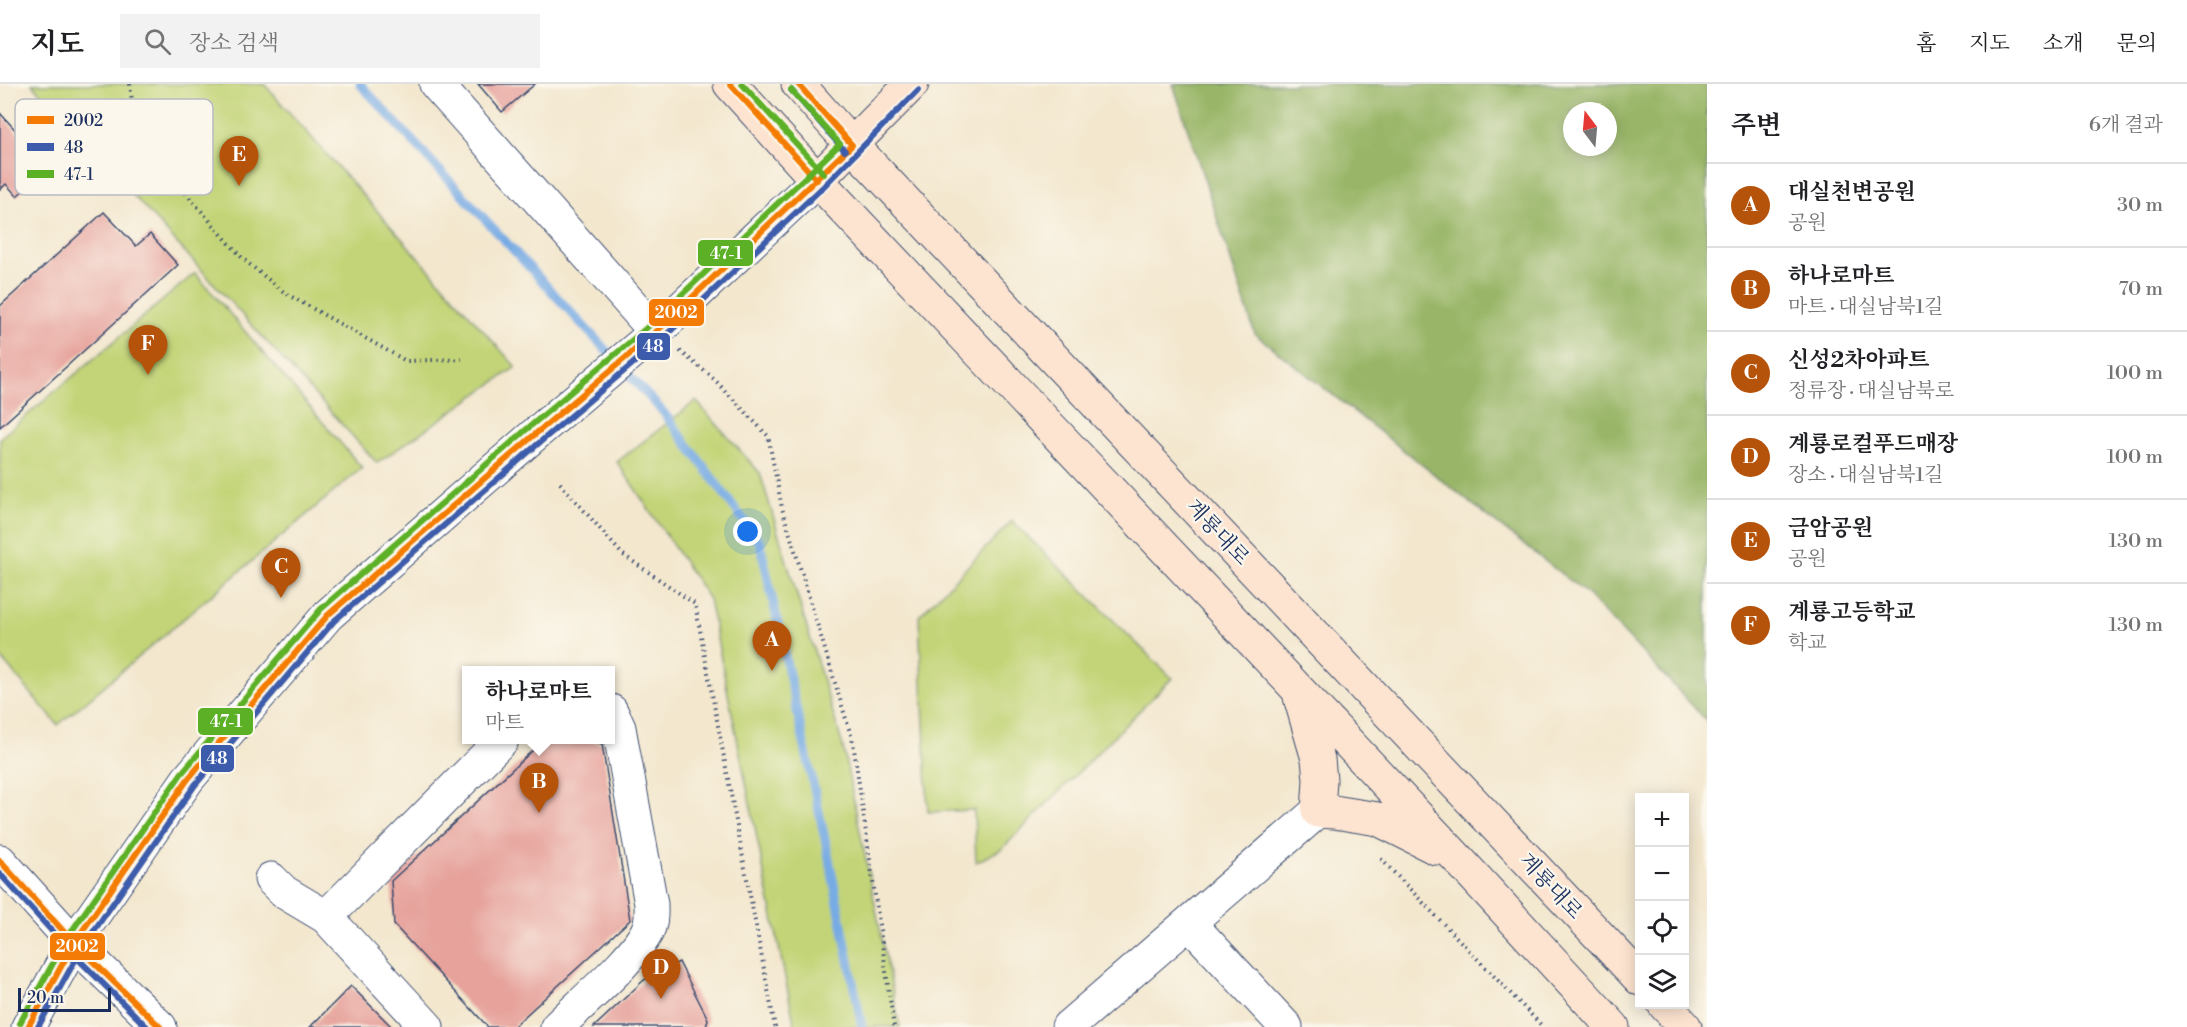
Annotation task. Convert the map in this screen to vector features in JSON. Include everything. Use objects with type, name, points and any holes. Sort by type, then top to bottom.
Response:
[{"type":"main road","points":[[730,84],[1614,1027]]},
{"type":"main road","name":"계룡대로","points":[[798,84],[852,145],[1635,974]]},
{"type":"main road","points":[[818,180],[912,84]]},
{"type":"main road","points":[[1298,691],[1318,759],[1320,780],[1318,811],[1378,819],[1457,858]]},
{"type":"main road","points":[[1668,1009],[1685,1027]]},
{"type":"street","points":[[436,84],[656,332]]},
{"type":"street","points":[[28,1027],[74,943],[188,779],[328,615],[656,332],[818,180]]},
{"type":"street","points":[[557,1027],[630,955],[649,927],[651,916],[649,894],[619,728],[615,720]]},
{"type":"street","points":[[326,917],[498,744]]},
{"type":"street","points":[[1068,1027],[1318,811]]},
{"type":"street","points":[[0,861],[74,943],[160,1027]]},
{"type":"street","points":[[272,879],[284,892],[326,917],[427,1027]]},
{"type":"street","points":[[1189,923],[1286,1027]]},
{"type":"path","points":[[130,84],[132,99]]},
{"type":"path","points":[[187,195],[243,259],[285,293],[406,361],[462,360]]},
{"type":"path","points":[[656,332],[714,379],[768,436],[782,508],[853,742],[894,1027]]},
{"type":"path","points":[[560,483],[622,554],[695,604],[775,1027]]},
{"type":"path","points":[[1381,858],[1543,1027]]},
{"type":"green space","points":[[32,84],[264,84],[516,367],[377,463],[133,195],[213,195],[213,99],[46,99]]},
{"type":"green space","points":[[1173,84],[1707,84],[1707,721],[1587,594],[1255,334]]},
{"type":"green space","points":[[195,273],[362,468],[58,725],[0,657],[0,438]]},
{"type":"green space","points":[[696,401],[760,473],[842,743],[900,1027],[795,1027],[709,599],[617,462]]},
{"type":"green space","points":[[1012,521],[1172,678],[1002,849],[976,862],[974,810],[928,812],[919,616]]},
{"type":"building","points":[[478,84],[535,84],[502,112]]},
{"type":"building","points":[[0,113],[15,130],[15,194],[6,184],[0,190]]},
{"type":"building","points":[[104,212],[136,246],[150,234],[178,265],[0,427],[0,306]]},
{"type":"building","points":[[540,744],[602,744],[630,920],[513,1027],[488,1027],[394,925],[391,881]]},
{"type":"building","points":[[679,962],[708,1019],[706,1027],[594,1027],[644,980]]},
{"type":"building","points":[[351,986],[392,1027],[310,1027]]},
{"type":"waterway","points":[[360,84],[664,413],[760,542],[827,848],[862,1027]]},
{"type":"transit line","name":"2002","points":[[730,84],[817,180]]},
{"type":"transit line","name":"47-1","points":[[742,84],[824,174]]},
{"type":"transit line","name":"2002","points":[[28,1027],[74,943],[188,779],[328,615],[656,332],[852,145],[798,84]]},
{"type":"transit line","name":"48","points":[[791,90],[845,151]]},
{"type":"transit line","name":"47-1","points":[[20,1023],[67,938],[181,774],[321,609],[650,325],[840,144],[791,90]]},
{"type":"transit line","name":"48","points":[[38,1027],[82,948],[195,785],[334,621],[662,339],[823,187],[918,90]]},
{"type":"transit line","name":"2002","points":[[0,861],[74,943],[160,1027]]},
{"type":"transit line","name":"48","points":[[0,874],[68,949],[147,1027]]},
{"type":"place","name":"금암공원","points":[[239,186]]},
{"type":"place","name":"계룡고등학교","points":[[148,375]]},
{"type":"place","name":"신성2차아파트","points":[[281,598]]},
{"type":"place","name":"대실천변공원","points":[[772,671]]},
{"type":"place","name":"하나로마트","points":[[539,813]]},
{"type":"place","name":"계룡로컬푸드매장","points":[[661,999]]}]
